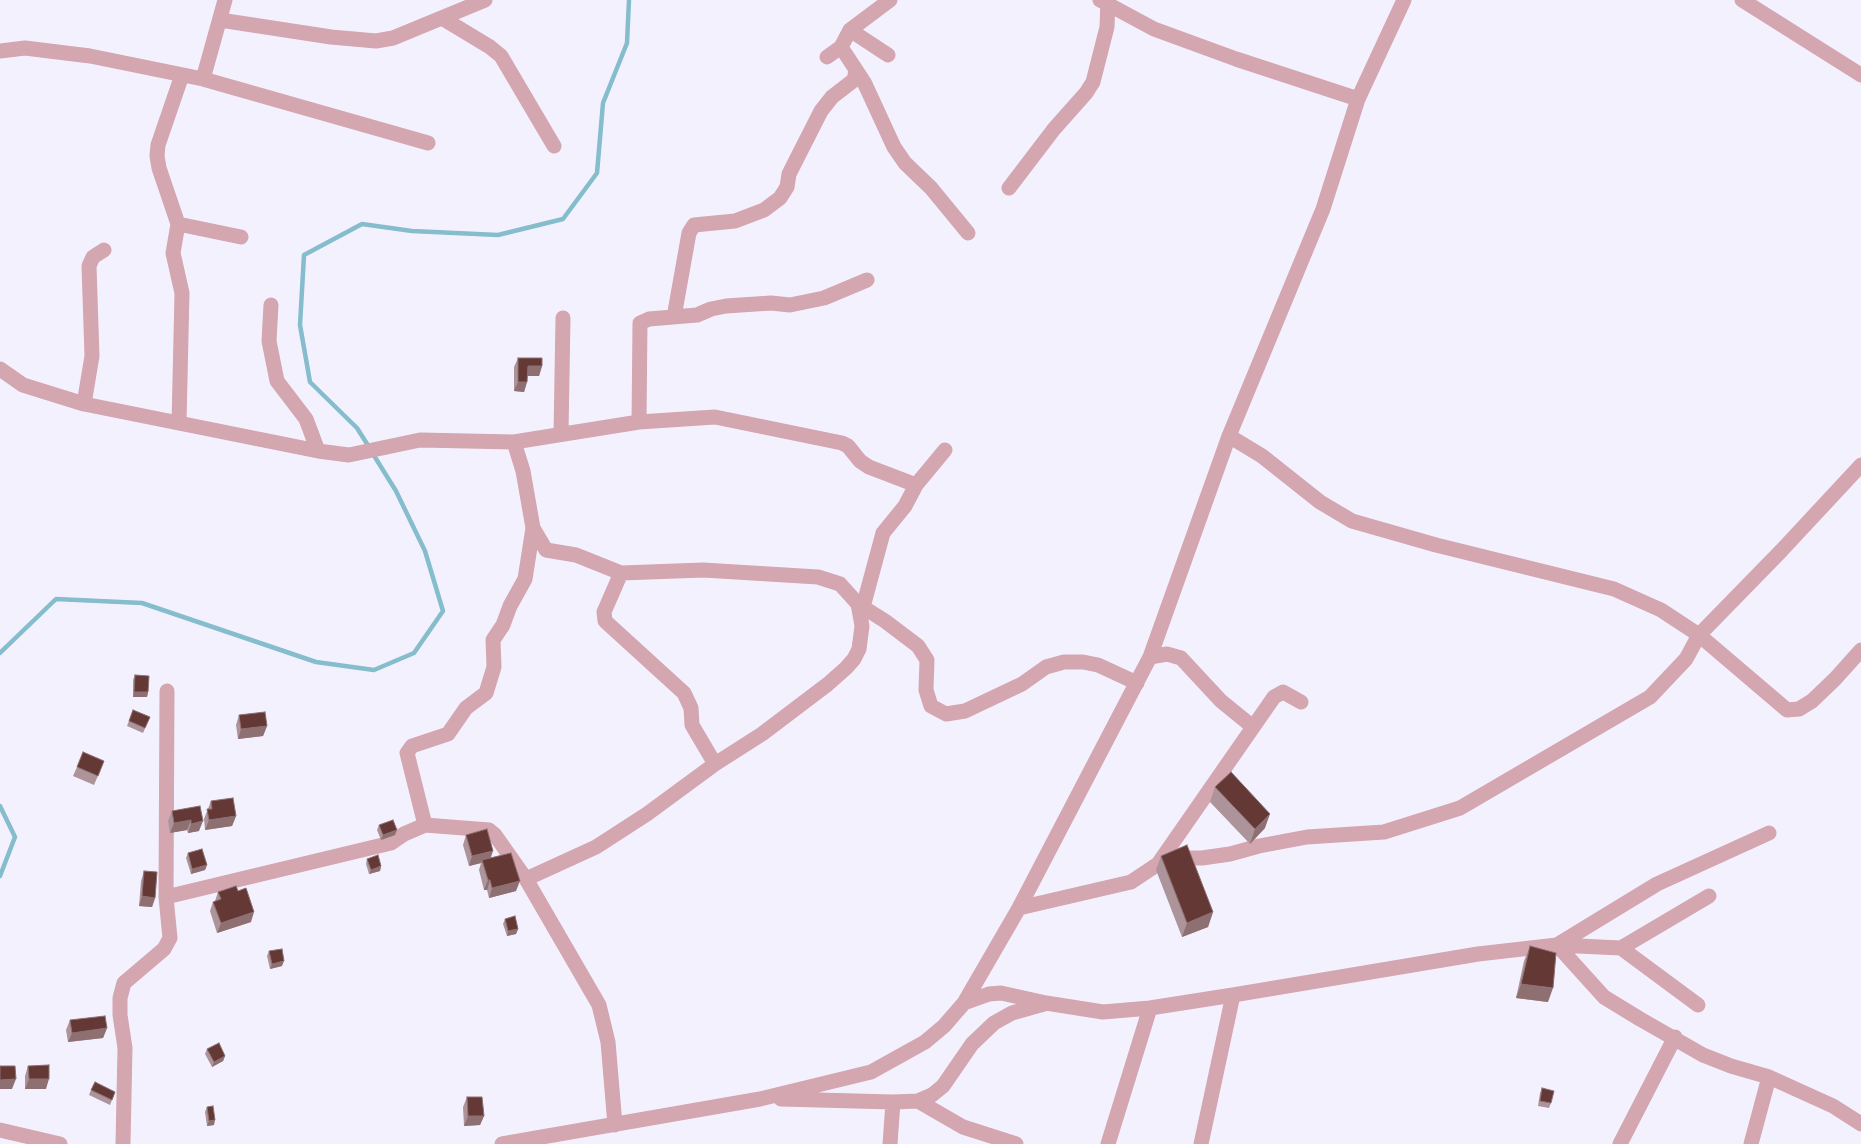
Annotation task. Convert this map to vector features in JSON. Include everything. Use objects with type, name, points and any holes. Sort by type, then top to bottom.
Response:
[{"type":"street","points":[[203,79],[225,0]]},
{"type":"street","points":[[220,20],[376,42],[392,38],[485,0]]},
{"type":"street","points":[[827,57],[841,47],[850,30],[890,0]]},
{"type":"street","points":[[502,1144],[760,1099],[871,1072],[925,1042],[944,1026],[964,1003],[1019,908],[1150,657],[1229,436],[1324,209],[1358,98],[1404,0]]},
{"type":"street","points":[[1742,0],[1861,75]]},
{"type":"street","points":[[1105,1],[1154,29],[1236,59],[1358,98]]},
{"type":"street","points":[[1009,188],[1093,82],[1107,27],[1105,1]]},
{"type":"street","points":[[442,18],[490,47],[501,56],[554,146]]},
{"type":"street","points":[[850,30],[888,55]]},
{"type":"street","points":[[841,47],[864,82],[894,147],[905,163],[931,188],[968,233]]},
{"type":"street","points":[[0,51],[25,48],[81,55],[203,79],[428,142]]},
{"type":"street","points":[[674,317],[689,233],[694,225],[735,221],[764,210],[780,198],[786,187],[789,174],[821,111],[832,97],[854,80],[856,71]]},
{"type":"street","points":[[179,423],[182,293],[172,253],[178,224],[159,168],[157,156],[158,145],[182,75]]},
{"type":"street","points":[[178,224],[241,237]]},
{"type":"street","points":[[84,404],[92,356],[89,266],[93,257],[104,250]]},
{"type":"street","points":[[639,422],[640,323],[649,319],[697,315],[711,309],[726,306],[771,303],[790,305],[824,298],[867,280]]},
{"type":"street","points":[[271,305],[269,341],[277,381],[306,419],[318,451]]},
{"type":"street","points":[[561,434],[563,318]]},
{"type":"street","points":[[0,369],[23,385],[84,404],[318,451],[349,455],[420,440],[514,442],[639,422],[715,417],[842,443],[848,446],[860,461],[869,467],[916,484]]},
{"type":"street","points":[[1229,436],[1262,456],[1320,502],[1352,521],[1436,545],[1614,589],[1661,610],[1699,635],[1787,710],[1799,709],[1812,701],[1861,650]]},
{"type":"street","points":[[425,825],[407,753],[412,746],[448,734],[466,708],[486,693],[494,667],[493,640],[503,625],[510,606],[525,579],[533,528],[523,471],[514,442]]},
{"type":"street","points":[[526,879],[596,847],[647,814],[715,764],[762,734],[846,668],[854,659],[859,649],[862,626],[861,606],[883,533],[905,506],[916,484],[946,450]]},
{"type":"street","points":[[1019,908],[1130,882],[1158,864],[1178,858],[1202,858],[1230,854],[1259,846],[1307,837],[1384,832],[1460,808],[1650,697],[1686,659],[1699,635],[1861,465]]},
{"type":"street","points":[[533,528],[546,550],[576,555],[621,572],[703,570],[830,579],[840,584],[861,606],[885,621],[918,646],[926,660],[926,690],[931,706],[946,714],[965,711],[1022,684],[1046,667],[1064,662],[1083,662],[1098,665],[1136,683]]},
{"type":"street","points":[[621,572],[604,612],[605,621],[684,693],[691,708],[692,726],[715,764]]},
{"type":"street","points":[[862,626],[885,621]]},
{"type":"street","points":[[1150,657],[1166,654],[1181,658],[1221,701],[1253,727]]},
{"type":"street","points":[[123,1144],[125,1048],[120,1015],[120,998],[124,983],[164,949],[170,938],[166,897],[167,691]]},
{"type":"street","points":[[1158,864],[1278,693],[1283,692],[1301,702]]},
{"type":"street","points":[[166,897],[391,843],[404,834],[425,825],[489,830],[495,835],[526,879],[599,1005],[608,1042],[615,1125]]},
{"type":"street","points":[[1558,944],[1657,884],[1768,833]]},
{"type":"street","points":[[1621,948],[1709,896]]},
{"type":"street","points":[[964,1003],[989,994],[1001,993],[1046,1003],[1103,1012],[1150,1008],[1478,954],[1558,944],[1621,948],[1698,1005]]},
{"type":"street","points":[[1558,944],[1604,997],[1703,1054],[1731,1066],[1769,1077],[1832,1106],[1861,1124]]},
{"type":"street","points":[[1201,1144],[1233,995]]},
{"type":"street","points":[[760,1099],[918,1101],[932,1095],[943,1086],[972,1044],[994,1023],[1012,1013],[1046,1003]]},
{"type":"street","points":[[1108,1144],[1150,1008]]},
{"type":"street","points":[[1620,1144],[1675,1037]]},
{"type":"street","points":[[1751,1144],[1769,1077]]},
{"type":"street","points":[[918,1101],[963,1127],[1016,1144]]},
{"type":"street","points":[[890,1144],[893,1102]]},
{"type":"street","points":[[0,1130],[60,1144]]},
{"type":"building","points":[[518,358],[542,358],[542,366],[528,366],[527,382],[518,382]]},
{"type":"building","points":[[135,675],[149,676],[148,692],[134,692]]},
{"type":"building","points":[[133,710],[150,717],[145,728],[129,721]]},
{"type":"building","points":[[265,712],[267,726],[241,729],[239,715]]},
{"type":"building","points":[[83,752],[104,761],[98,776],[77,767]]},
{"type":"building","points":[[1231,772],[1270,814],[1255,829],[1215,787]]},
{"type":"building","points":[[233,798],[236,816],[209,820],[207,809],[212,809],[211,801]]},
{"type":"building","points":[[200,806],[203,821],[191,824],[191,820],[174,823],[172,811]]},
{"type":"building","points":[[393,820],[397,830],[383,835],[379,825]]},
{"type":"building","points":[[487,829],[493,851],[472,856],[466,835]]},
{"type":"building","points":[[1187,845],[1213,912],[1187,923],[1161,856]]},
{"type":"building","points":[[202,849],[207,865],[192,869],[188,853]]},
{"type":"building","points":[[511,853],[520,881],[492,888],[482,860]]},
{"type":"building","points":[[378,855],[381,866],[371,870],[367,859]]},
{"type":"building","points":[[144,871],[157,872],[155,898],[142,896]]},
{"type":"building","points":[[236,886],[238,891],[246,888],[254,912],[221,923],[213,902],[221,899],[218,892]]},
{"type":"building","points":[[515,916],[518,929],[508,931],[505,919]]},
{"type":"building","points":[[1530,946],[1556,953],[1553,988],[1521,984]]},
{"type":"building","points":[[282,949],[284,961],[272,964],[269,951]]},
{"type":"building","points":[[105,1016],[107,1028],[72,1033],[70,1020]]},
{"type":"building","points":[[219,1043],[225,1056],[214,1062],[207,1049]]},
{"type":"building","points":[[49,1065],[49,1079],[29,1079],[28,1066]]},
{"type":"building","points":[[0,1066],[15,1066],[16,1079],[0,1080]]},
{"type":"building","points":[[95,1082],[115,1092],[112,1100],[91,1090]]},
{"type":"building","points":[[1542,1088],[1554,1091],[1551,1103],[1540,1101]]},
{"type":"building","points":[[467,1097],[482,1097],[484,1116],[468,1116]]},
{"type":"building","points":[[213,1106],[215,1120],[209,1121],[207,1107]]},
{"type":"waterway","points":[[369,447],[357,428],[310,382],[300,325],[304,255],[362,224],[412,231],[498,235],[563,219],[597,173],[603,103],[627,43],[629,0]]},
{"type":"waterway","points":[[0,653],[56,599],[142,603],[316,662],[374,670],[414,653],[443,611],[425,551],[396,491],[373,454]]},
{"type":"waterway","points":[[0,806],[15,837],[0,876]]}]
